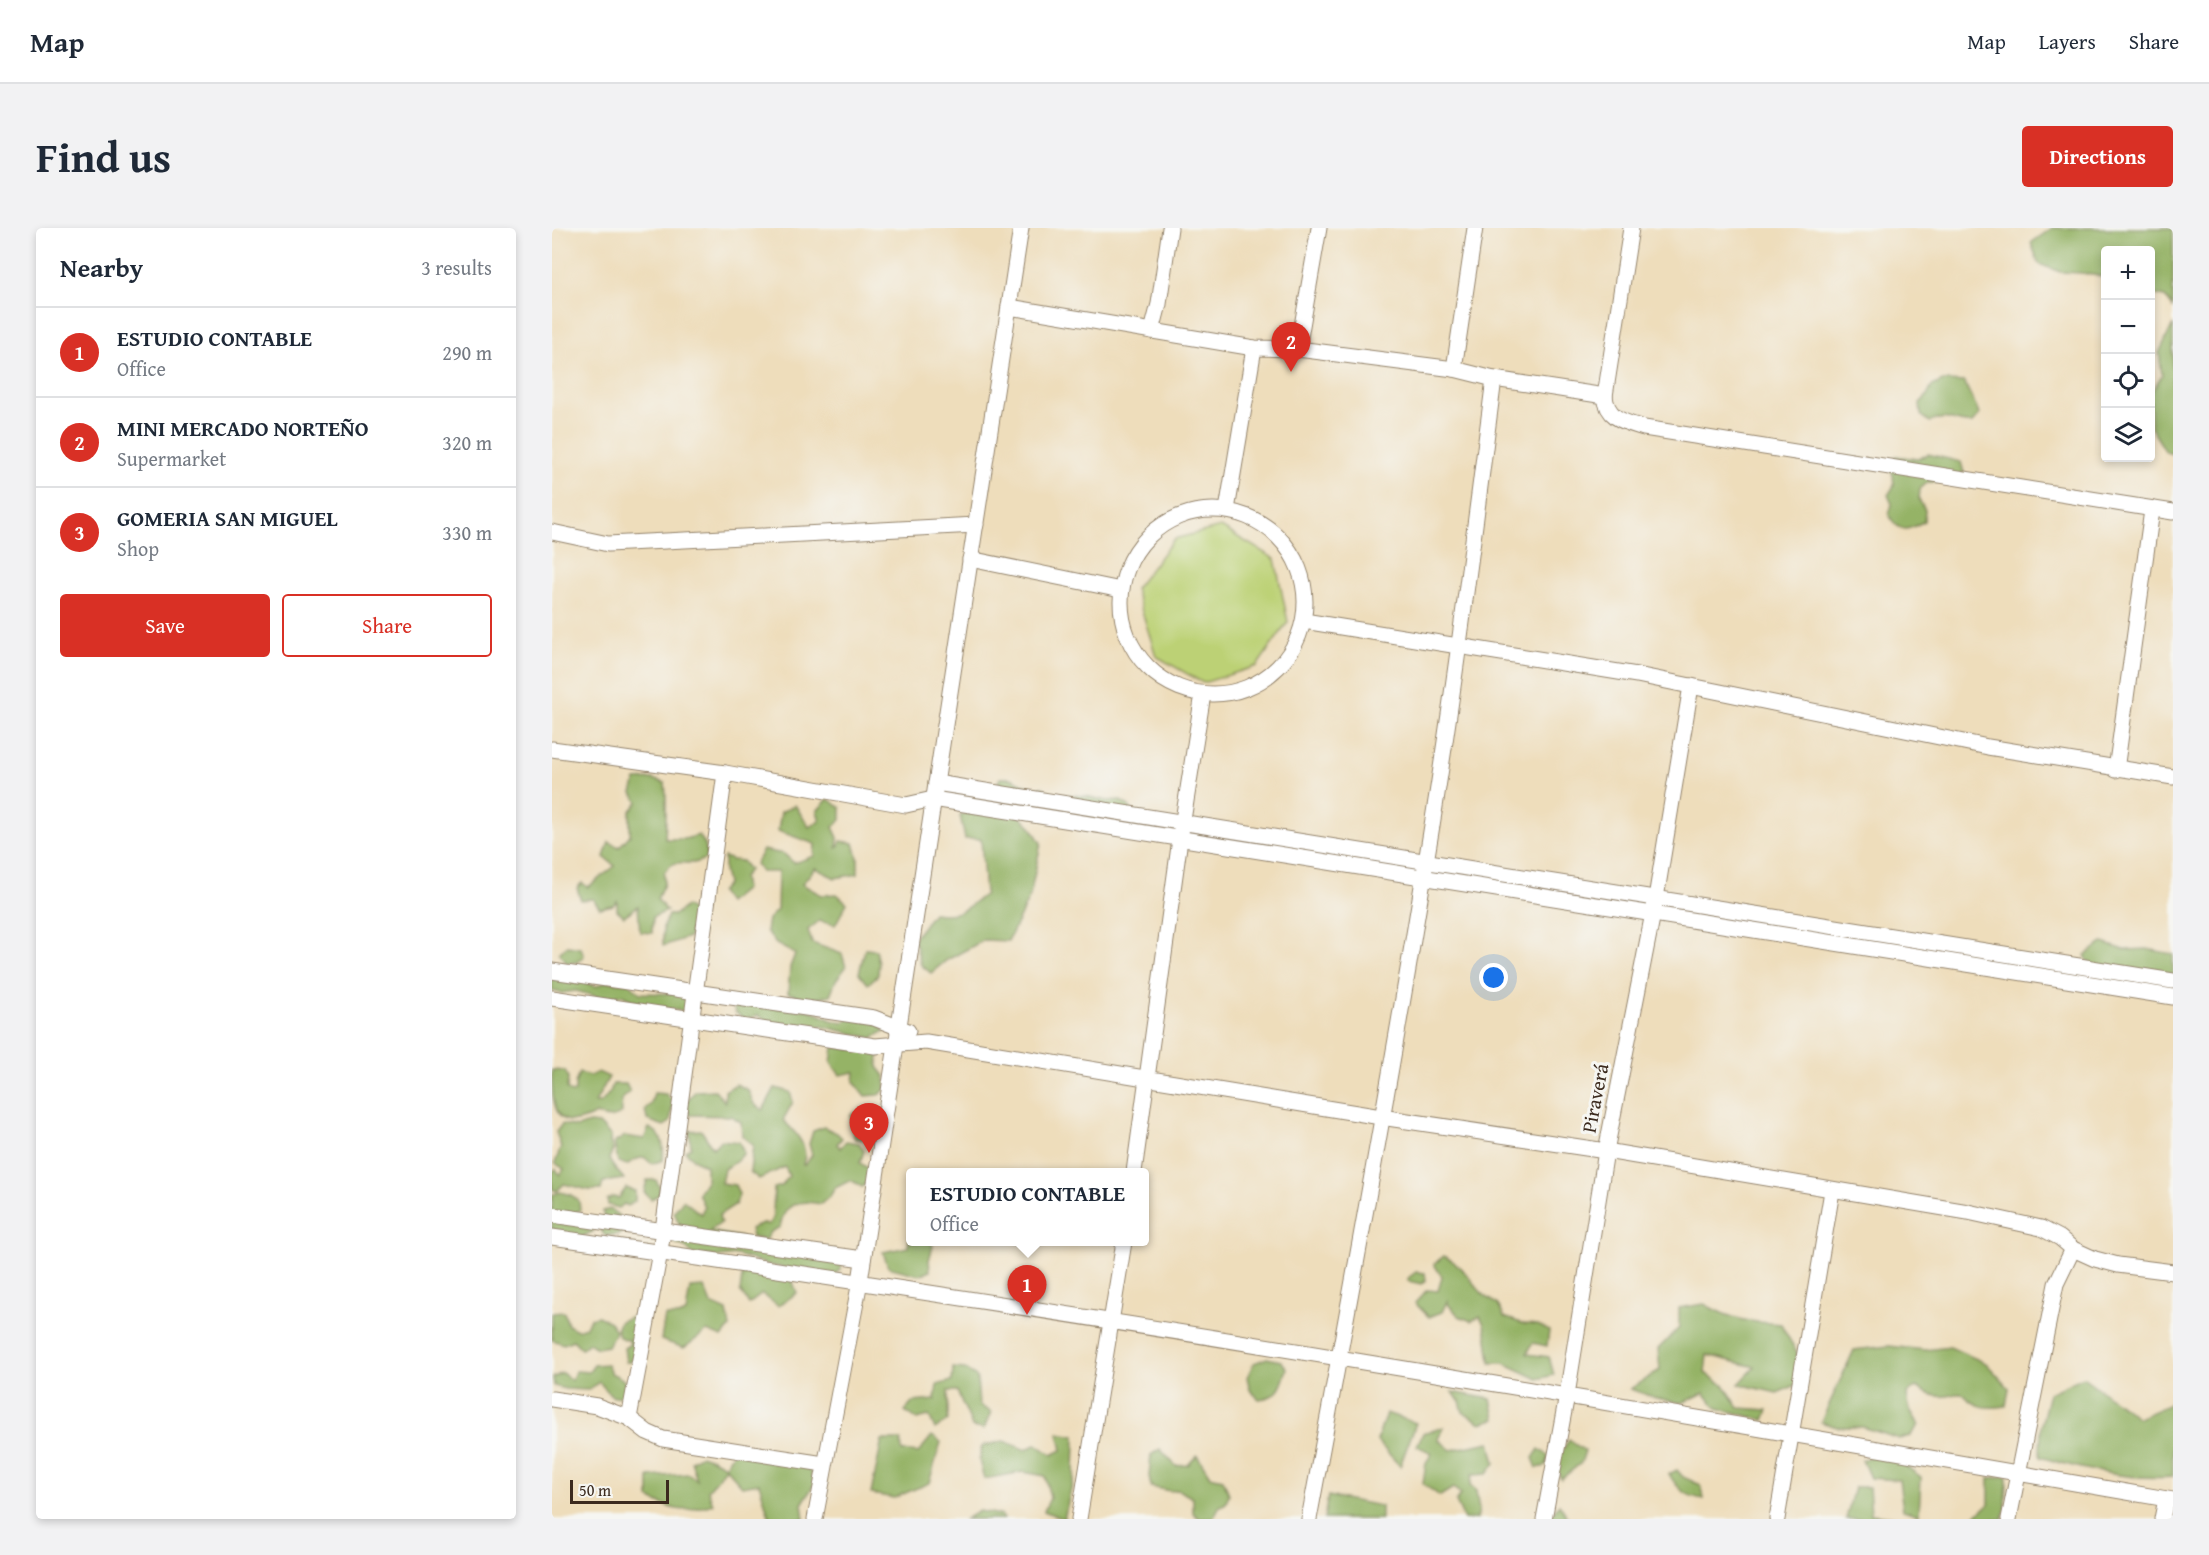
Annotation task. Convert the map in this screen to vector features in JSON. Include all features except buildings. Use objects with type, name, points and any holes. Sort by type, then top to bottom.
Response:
[{"type":"street","points":[[816,1519],[824,1464],[864,1259],[1021,228]]},
{"type":"street","points":[[1152,331],[1170,228]]},
{"type":"street","points":[[1298,349],[1319,228]]},
{"type":"street","points":[[1454,369],[1475,228]]},
{"type":"street","points":[[1631,228],[1605,396],[1606,406],[1612,415],[1644,428],[2173,512]]},
{"type":"street","points":[[1009,307],[1254,348],[1298,349],[1454,369],[1494,379],[1605,396]]},
{"type":"street","points":[[1227,510],[1254,348]]},
{"type":"street","points":[[1309,1519],[1340,1358],[1424,878],[1459,645],[1494,379]]},
{"type":"street","points":[[1197,510],[1227,510],[1255,520],[1279,538],[1296,562],[1305,591],[1304,621],[1294,647],[1278,668],[1270,674],[1256,684],[1230,693],[1203,694],[1174,686],[1150,670],[1132,647],[1122,619],[1121,590],[1129,561],[1146,537],[1169,520],[1197,510]]},
{"type":"street","points":[[2116,770],[2152,510]]},
{"type":"street","points":[[552,532],[608,544],[976,525]]},
{"type":"street","points":[[970,559],[1121,590]]},
{"type":"street","points":[[1304,621],[1459,645],[1691,686],[1976,745],[2116,770],[2173,777]]},
{"type":"street","name":"Piraverá","points":[[1544,1519],[1567,1395],[1606,1151],[1656,898],[1691,686]]},
{"type":"street","points":[[1135,1168],[1182,823],[1203,694]]},
{"type":"street","points":[[552,749],[725,773],[906,805],[933,800],[2173,997]]},
{"type":"street","points":[[629,1418],[660,1252],[725,773]]},
{"type":"street","points":[[936,783],[2173,981]]},
{"type":"street","points":[[1949,961],[1952,945]]},
{"type":"street","points":[[552,971],[874,1018],[899,1026],[926,1042]]},
{"type":"street","points":[[552,998],[875,1046],[926,1042],[1147,1077],[1381,1118],[1606,1151],[1832,1191],[1968,1212],[2041,1228],[2060,1238],[2073,1249],[2095,1259],[2118,1265],[2173,1272]]},
{"type":"street","points":[[1777,1519],[1832,1191]]},
{"type":"street","points":[[552,1215],[864,1259]]},
{"type":"street","points":[[552,1237],[860,1281],[1340,1358],[2169,1499],[2162,1519]]},
{"type":"street","points":[[1079,1519],[1113,1322],[1123,1246]]},
{"type":"street","points":[[2009,1519],[2056,1284],[2073,1249]]},
{"type":"street","points":[[552,1399],[597,1406],[629,1418],[647,1432],[663,1439],[824,1464]]},
{"type":"green space","points":[[2052,228],[2173,228],[2173,308],[2165,297],[2155,295],[2155,246],[2101,246],[2101,276],[2060,272],[2039,264],[2031,243]]},
{"type":"green space","points":[[2173,324],[2173,454],[2166,452],[2155,434],[2155,386],[2162,375],[2159,353]]},
{"type":"green space","points":[[1943,381],[1965,382],[1979,415],[1972,423],[1947,419],[1930,422],[1921,415],[1920,403],[1932,386]]},
{"type":"green space","points":[[1928,454],[1961,462],[1964,473],[1928,482],[1920,489],[1919,500],[1925,510],[1924,521],[1909,529],[1900,528],[1889,515],[1892,504],[1888,495],[1894,486],[1889,466],[1896,456],[1918,459]]},
{"type":"green space","points":[[1221,527],[1275,559],[1288,622],[1257,666],[1203,683],[1156,656],[1135,589],[1174,539]]},
{"type":"green space","points":[[1000,778],[1011,778],[1032,788],[1043,787],[1052,794],[1085,796],[1108,801],[1119,800],[1129,806],[1135,815],[1122,822],[1110,823],[1099,820],[1086,812],[1065,815],[1045,804],[995,788]]},
{"type":"green space","points":[[652,779],[665,783],[665,839],[685,839],[699,835],[705,844],[708,858],[694,863],[674,864],[664,873],[664,884],[657,899],[667,911],[653,917],[652,933],[640,932],[638,906],[624,916],[617,910],[617,901],[613,905],[600,908],[593,899],[581,900],[577,888],[582,883],[588,887],[615,866],[604,857],[609,842],[619,847],[630,835],[630,812],[638,802],[632,793],[636,780]]},
{"type":"green space","points":[[828,799],[841,808],[841,820],[833,827],[838,838],[837,849],[841,841],[854,843],[858,858],[858,874],[835,878],[815,868],[802,884],[821,895],[837,894],[847,903],[835,925],[819,921],[808,930],[812,943],[842,954],[846,967],[836,980],[830,995],[810,1000],[788,993],[790,967],[795,954],[776,944],[766,931],[768,919],[777,910],[778,872],[762,872],[755,864],[763,850],[784,854],[794,863],[814,856],[815,844],[778,831],[781,812],[795,805],[809,827],[820,821],[817,811]]},
{"type":"green space","points":[[978,808],[1013,811],[1030,825],[1041,843],[1030,896],[1008,941],[984,940],[947,960],[931,973],[921,965],[914,938],[933,913],[956,913],[985,894],[981,839],[965,839],[960,815]]},
{"type":"green space","points":[[724,857],[742,861],[749,870],[743,877],[745,889],[728,903],[720,892],[727,884]]},
{"type":"green space","points":[[686,906],[697,915],[689,937],[663,946],[663,927],[668,915],[674,915]]},
{"type":"green space","points":[[2103,943],[2125,950],[2147,949],[2173,954],[2173,999],[2135,978],[2114,985],[2094,974],[2085,955]]},
{"type":"green space","points":[[567,946],[581,948],[584,956],[577,962],[567,963],[559,953]]},
{"type":"green space","points":[[865,949],[876,950],[879,963],[878,975],[868,984],[859,973]]},
{"type":"green space","points":[[552,971],[563,974],[573,982],[583,980],[595,987],[606,982],[629,983],[640,993],[685,994],[691,1002],[686,1012],[645,1004],[622,995],[606,999],[576,991],[561,993],[552,991]]},
{"type":"green space","points":[[733,1004],[810,1010],[843,1023],[850,1017],[878,1023],[885,1031],[872,1038],[821,1026],[771,1024],[758,1015],[745,1020],[735,1012]]},
{"type":"green space","points":[[833,1047],[873,1051],[879,1056],[878,1067],[885,1076],[886,1089],[879,1095],[865,1096],[854,1082],[855,1072],[840,1075],[831,1063]]},
{"type":"green space","points":[[552,1070],[565,1071],[568,1078],[567,1089],[571,1093],[575,1092],[579,1073],[590,1076],[598,1072],[609,1077],[595,1103],[601,1103],[613,1084],[626,1084],[630,1092],[621,1100],[622,1113],[609,1118],[596,1114],[582,1120],[563,1119],[555,1104]]},
{"type":"green space","points":[[736,1084],[748,1090],[754,1104],[763,1110],[775,1088],[790,1092],[793,1102],[783,1120],[803,1145],[805,1157],[803,1164],[806,1164],[812,1155],[809,1144],[813,1131],[824,1127],[837,1133],[842,1138],[837,1144],[840,1148],[846,1141],[859,1143],[864,1151],[860,1163],[871,1170],[868,1182],[862,1187],[851,1180],[835,1188],[821,1204],[806,1202],[794,1205],[785,1213],[780,1227],[770,1232],[765,1240],[752,1237],[750,1229],[760,1224],[769,1224],[773,1217],[774,1188],[782,1186],[789,1176],[785,1167],[759,1179],[750,1172],[753,1145],[742,1136],[741,1122],[731,1116],[689,1115],[685,1102],[696,1091],[715,1090],[725,1102],[725,1091]]},
{"type":"green space","points":[[654,1093],[666,1094],[673,1102],[670,1122],[664,1126],[647,1120],[645,1109],[651,1104]]},
{"type":"green space","points":[[864,1108],[875,1108],[884,1119],[881,1134],[855,1139],[851,1127],[851,1115]]},
{"type":"green space","points":[[589,1123],[599,1124],[611,1136],[610,1142],[613,1149],[609,1159],[624,1179],[603,1182],[601,1190],[589,1190],[564,1184],[557,1191],[552,1189],[552,1172],[556,1169],[560,1175],[564,1169],[555,1163],[561,1147],[556,1132],[562,1124],[578,1127]]},
{"type":"green space","points":[[649,1128],[657,1133],[662,1141],[663,1160],[652,1164],[644,1157],[627,1165],[618,1162],[614,1143],[625,1136],[644,1139]]},
{"type":"green space","points":[[701,1130],[713,1148],[721,1140],[739,1142],[744,1153],[736,1162],[724,1169],[721,1183],[735,1185],[739,1194],[736,1204],[719,1215],[721,1223],[710,1231],[844,1259],[840,1270],[833,1277],[769,1265],[737,1255],[719,1257],[693,1255],[685,1247],[675,1243],[673,1238],[680,1226],[674,1212],[683,1200],[701,1214],[704,1207],[698,1193],[706,1181],[706,1166],[685,1151],[691,1147],[689,1131]]},
{"type":"green space","points":[[647,1180],[656,1180],[660,1188],[659,1195],[651,1199],[644,1192]]},
{"type":"green space","points":[[626,1188],[635,1191],[635,1201],[619,1208],[608,1205],[607,1200],[613,1197],[619,1198]]},
{"type":"green space","points":[[560,1192],[571,1195],[579,1201],[580,1210],[575,1213],[552,1212],[552,1195]]},
{"type":"green space","points":[[610,1209],[622,1218],[625,1229],[619,1234],[605,1236],[600,1229],[604,1223],[603,1211]]},
{"type":"green space","points":[[552,1216],[587,1224],[594,1231],[580,1238],[552,1232]]},
{"type":"green space","points":[[933,1246],[929,1260],[930,1271],[919,1275],[888,1267],[883,1252],[908,1247]]},
{"type":"green space","points":[[1444,1256],[1461,1268],[1482,1293],[1497,1304],[1504,1317],[1524,1324],[1538,1325],[1549,1331],[1547,1346],[1533,1343],[1527,1354],[1549,1357],[1554,1375],[1538,1379],[1504,1363],[1491,1363],[1485,1327],[1480,1316],[1471,1321],[1459,1316],[1448,1304],[1448,1299],[1442,1312],[1429,1317],[1415,1303],[1427,1290],[1438,1291],[1442,1277],[1434,1264]]},
{"type":"green space","points":[[744,1264],[791,1277],[797,1293],[778,1306],[762,1294],[749,1304],[740,1291]]},
{"type":"green space","points":[[1416,1272],[1425,1273],[1426,1281],[1421,1284],[1408,1281],[1408,1278]]},
{"type":"green space","points":[[704,1287],[711,1304],[727,1311],[730,1327],[722,1337],[707,1331],[684,1348],[661,1340],[665,1316],[679,1316],[686,1313],[690,1288]]},
{"type":"green space","points":[[1704,1304],[1723,1314],[1741,1319],[1781,1324],[1797,1353],[1799,1384],[1777,1393],[1739,1384],[1755,1367],[1707,1355],[1705,1373],[1725,1386],[1739,1408],[1768,1410],[1764,1420],[1717,1408],[1704,1393],[1682,1403],[1656,1398],[1630,1389],[1660,1370],[1658,1349],[1679,1328],[1679,1308]]},
{"type":"green space","points":[[564,1312],[568,1325],[577,1330],[586,1327],[590,1318],[598,1316],[610,1322],[616,1331],[608,1346],[597,1348],[589,1343],[582,1349],[573,1340],[564,1344],[552,1340],[552,1313]]},
{"type":"green space","points":[[641,1316],[633,1359],[632,1362],[626,1362],[624,1348],[629,1345],[630,1341],[619,1337],[617,1327],[620,1321]]},
{"type":"green space","points":[[1889,1346],[1925,1350],[1950,1347],[1986,1363],[2009,1388],[2006,1406],[1982,1406],[1963,1394],[1939,1396],[1916,1387],[1907,1394],[1909,1408],[1919,1425],[1910,1436],[1899,1439],[1863,1427],[1837,1427],[1821,1422],[1854,1350]]},
{"type":"green space","points":[[1267,1358],[1281,1361],[1287,1368],[1279,1390],[1272,1396],[1259,1399],[1250,1390],[1247,1377],[1254,1363]]},
{"type":"green space","points":[[607,1364],[611,1373],[621,1378],[629,1386],[629,1395],[613,1397],[599,1382],[589,1390],[554,1386],[553,1378],[562,1373],[571,1380],[576,1371],[589,1372],[594,1365]]},
{"type":"green space","points":[[953,1368],[965,1369],[977,1378],[979,1405],[991,1412],[984,1429],[972,1427],[957,1391],[948,1391],[948,1420],[935,1429],[929,1416],[917,1419],[905,1411],[913,1402],[935,1400],[937,1385],[952,1381]]},
{"type":"green space","points":[[2083,1377],[2138,1418],[2168,1405],[2173,1397],[2173,1477],[2139,1477],[2106,1473],[2040,1457],[2041,1426],[2049,1393]]},
{"type":"green space","points":[[1452,1392],[1491,1399],[1495,1419],[1481,1423],[1463,1412],[1460,1401]]},
{"type":"green space","points":[[1386,1413],[1416,1423],[1400,1466],[1377,1441]]},
{"type":"green space","points":[[1444,1427],[1438,1439],[1451,1450],[1490,1442],[1495,1463],[1487,1474],[1472,1475],[1470,1486],[1476,1491],[1479,1510],[1477,1519],[1464,1519],[1456,1502],[1461,1494],[1453,1488],[1440,1496],[1423,1484],[1426,1463],[1432,1453],[1417,1446],[1423,1433]]},
{"type":"green space","points":[[1058,1433],[1075,1436],[1074,1476],[1064,1519],[1044,1511],[1050,1498],[1045,1476],[1023,1472],[984,1479],[979,1460],[982,1446],[1004,1441],[1026,1450],[1036,1444],[1052,1455],[1062,1450]]},
{"type":"green space","points":[[932,1436],[941,1442],[929,1483],[894,1498],[871,1494],[882,1440],[901,1440],[902,1451],[918,1453]]},
{"type":"green space","points":[[1569,1440],[1585,1451],[1581,1463],[1561,1479],[1554,1462]]},
{"type":"green space","points":[[735,1449],[806,1459],[815,1483],[802,1504],[804,1519],[770,1519],[759,1483],[742,1486],[725,1467],[708,1490],[713,1504],[680,1510],[649,1498],[649,1477],[689,1474],[697,1480],[691,1461],[701,1455],[725,1466]]},
{"type":"green space","points":[[1160,1449],[1176,1466],[1188,1465],[1197,1455],[1210,1476],[1223,1479],[1229,1494],[1226,1503],[1219,1507],[1213,1519],[1200,1519],[1193,1513],[1193,1498],[1178,1490],[1170,1491],[1151,1487],[1149,1476],[1151,1455]]},
{"type":"green space","points":[[1539,1449],[1549,1456],[1546,1466],[1537,1468],[1533,1458]]},
{"type":"green space","points":[[1875,1454],[1903,1464],[1921,1477],[1919,1515],[1903,1510],[1899,1480],[1870,1478],[1862,1460]]},
{"type":"green space","points":[[1677,1470],[1683,1477],[1701,1485],[1704,1499],[1688,1494],[1676,1484],[1669,1474]]},
{"type":"green space","points":[[2007,1476],[2006,1508],[2003,1519],[1973,1519],[1989,1505],[1989,1478]]},
{"type":"green space","points":[[1854,1487],[1869,1487],[1871,1514],[1911,1519],[1846,1519]]},
{"type":"green space","points":[[1328,1496],[1381,1506],[1381,1519],[1324,1519]]},
{"type":"green space","points":[[1559,1504],[1569,1519],[1548,1519]]},
{"type":"green space","points":[[979,1511],[1001,1515],[1004,1519],[965,1519]]},
{"type":"place","name":"MINI MERCADO NORTEÑO","points":[[1291,372]]},
{"type":"place","name":"GOMERIA SAN MIGUEL","points":[[869,1153]]},
{"type":"place","name":"ESTUDIO CONTABLE","points":[[1027,1315]]}]
